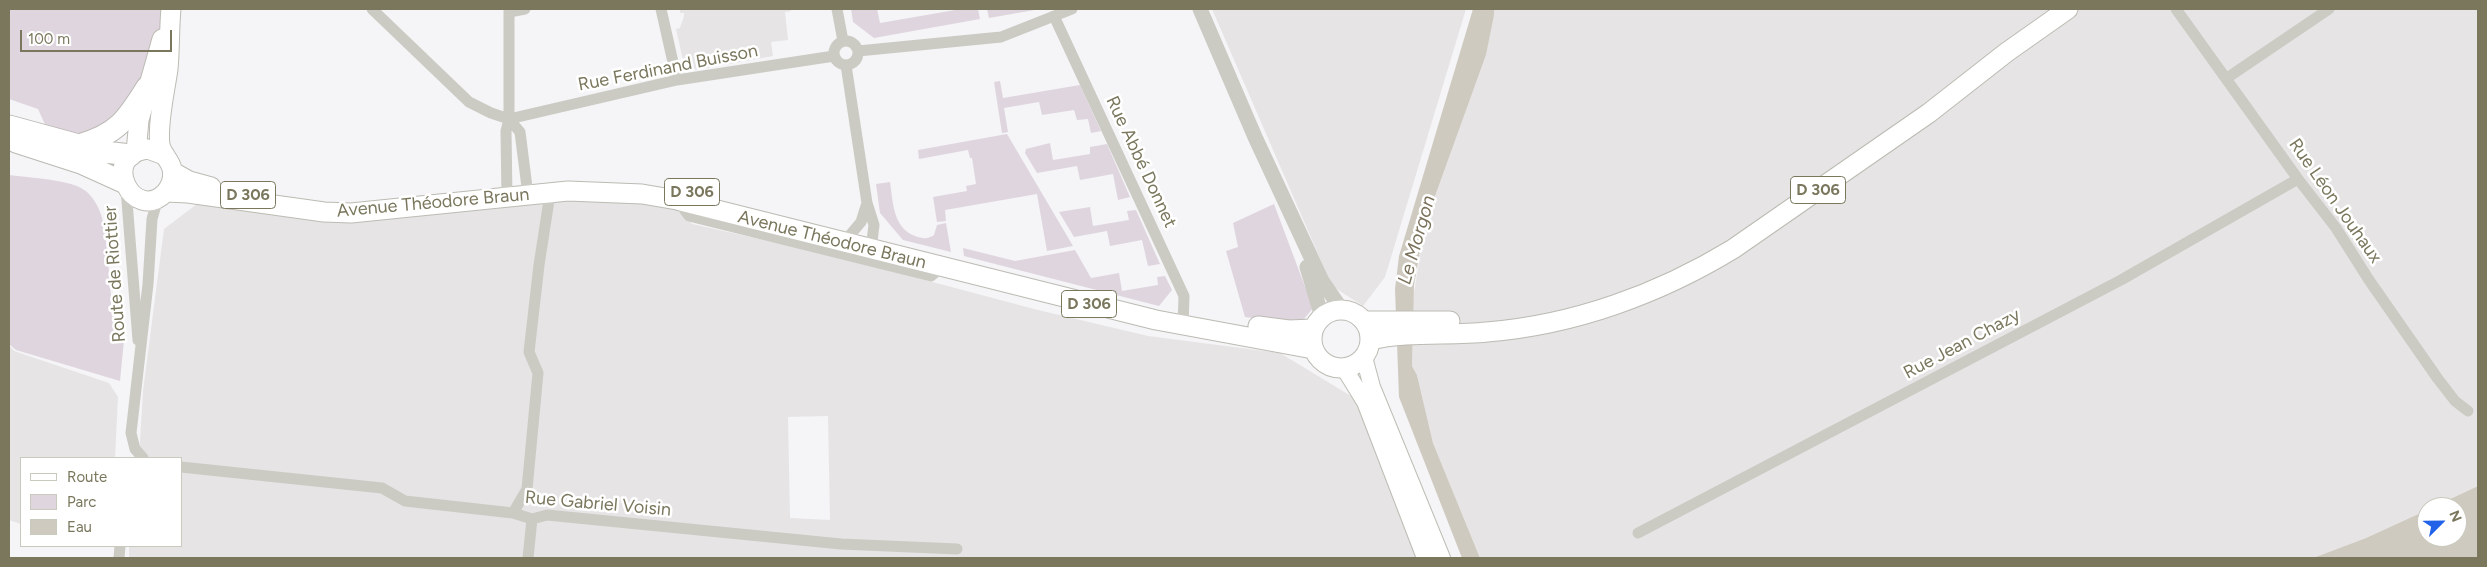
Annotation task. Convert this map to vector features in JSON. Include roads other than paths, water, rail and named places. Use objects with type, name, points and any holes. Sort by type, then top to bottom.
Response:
[{"type":"highway","points":[[79,145],[104,137],[114,131],[132,112],[147,87]]},
{"type":"highway","points":[[9,126],[115,154],[134,154]]},
{"type":"highway","points":[[9,140],[81,163],[124,185]]},
{"type":"main road","name":"D 306","points":[[1364,321],[1390,329],[1484,322],[1524,327],[1564,319],[1615,305],[1701,268],[1733,249],[1973,80],[2007,52],[2068,9]]},
{"type":"main road","name":"D 306","points":[[1973,80],[2012,58],[2084,9]]},
{"type":"main road","points":[[134,154],[139,120],[147,87],[171,12]]},
{"type":"main road","points":[[168,164],[148,149],[134,154],[123,167],[124,185],[130,193],[144,200],[162,195],[172,181],[168,164],[160,145],[171,12]]},
{"type":"main road","name":"Avenue Théodore Braun","points":[[168,164],[189,181],[278,200],[306,203],[507,192]]},
{"type":"main road","name":"Avenue Théodore Braun","points":[[162,195],[188,193],[324,212],[351,213],[602,180],[638,182],[679,188],[850,235],[868,250],[1183,321],[1288,330],[1318,323]]},
{"type":"main road","name":"Avenue Théodore Braun","points":[[528,189],[550,194],[568,191],[608,191],[677,200],[941,268],[1314,348]]},
{"type":"main road","points":[[1367,349],[1354,365],[1344,368],[1326,364],[1314,348],[1318,323],[1331,312],[1342,310],[1354,313],[1364,321],[1372,387],[1442,558]]},
{"type":"main road","name":"D 306","points":[[1367,349],[1390,329]]},
{"type":"main road","points":[[1344,368],[1360,391],[1425,558]]},
{"type":"street","points":[[372,9],[469,102],[491,114],[510,119],[520,132],[528,189]]},
{"type":"street","points":[[507,192],[506,131],[510,119],[509,10],[526,9]]},
{"type":"street","points":[[661,9],[677,80]]},
{"type":"street","points":[[837,9],[843,41]]},
{"type":"street","points":[[858,51],[1001,37],[1072,9]]},
{"type":"street","points":[[1200,9],[1322,280],[1342,310]]},
{"type":"street","name":"Rue Léon Jouhaux","points":[[2176,9],[2352,251],[2369,280],[2438,379],[2455,401],[2468,411]]},
{"type":"street","points":[[2227,78],[2329,9]]},
{"type":"street","name":"Rue Abbé Donnet","points":[[1054,16],[1184,296],[1183,321]]},
{"type":"street","points":[[843,41],[851,42],[858,51],[854,62],[846,64],[839,62],[834,56],[836,45],[843,41]]},
{"type":"street","name":"Rue Ferdinand Buisson","points":[[510,119],[677,80],[834,56]]},
{"type":"street","points":[[846,64],[867,203],[874,225],[868,250]]},
{"type":"street","name":"Rue Jean Chazy","points":[[1638,533],[2113,285],[2298,179]]},
{"type":"street","name":"Route de Riottier","points":[[124,185],[129,205],[139,357]]},
{"type":"street","points":[[513,513],[527,489],[538,373],[529,352],[539,265],[550,194]]},
{"type":"street","name":"Route de Riottier","points":[[138,456],[132,442],[131,433],[148,284],[152,219],[162,195]]},
{"type":"street","points":[[1284,197],[1318,323]]},
{"type":"street","points":[[850,235],[861,222],[867,203]]},
{"type":"street","name":"Rue Gabriel Voisin","points":[[182,467],[382,488],[405,501],[513,513],[532,519],[547,515],[841,544],[956,549]]},
{"type":"street","points":[[528,558],[532,519]]},
{"type":"water","name":"Le Morgon","points":[[1473,9],[1494,9],[1494,15],[1486,55],[1425,224],[1414,285],[1412,366],[1417,375],[1433,443],[1480,558],[1462,558],[1399,397],[1395,289],[1399,256]]},
{"type":"water","points":[[2478,486],[2478,558],[2313,558],[2366,538],[2417,515],[2417,547],[2467,547],[2467,497],[2454,497]]}]
